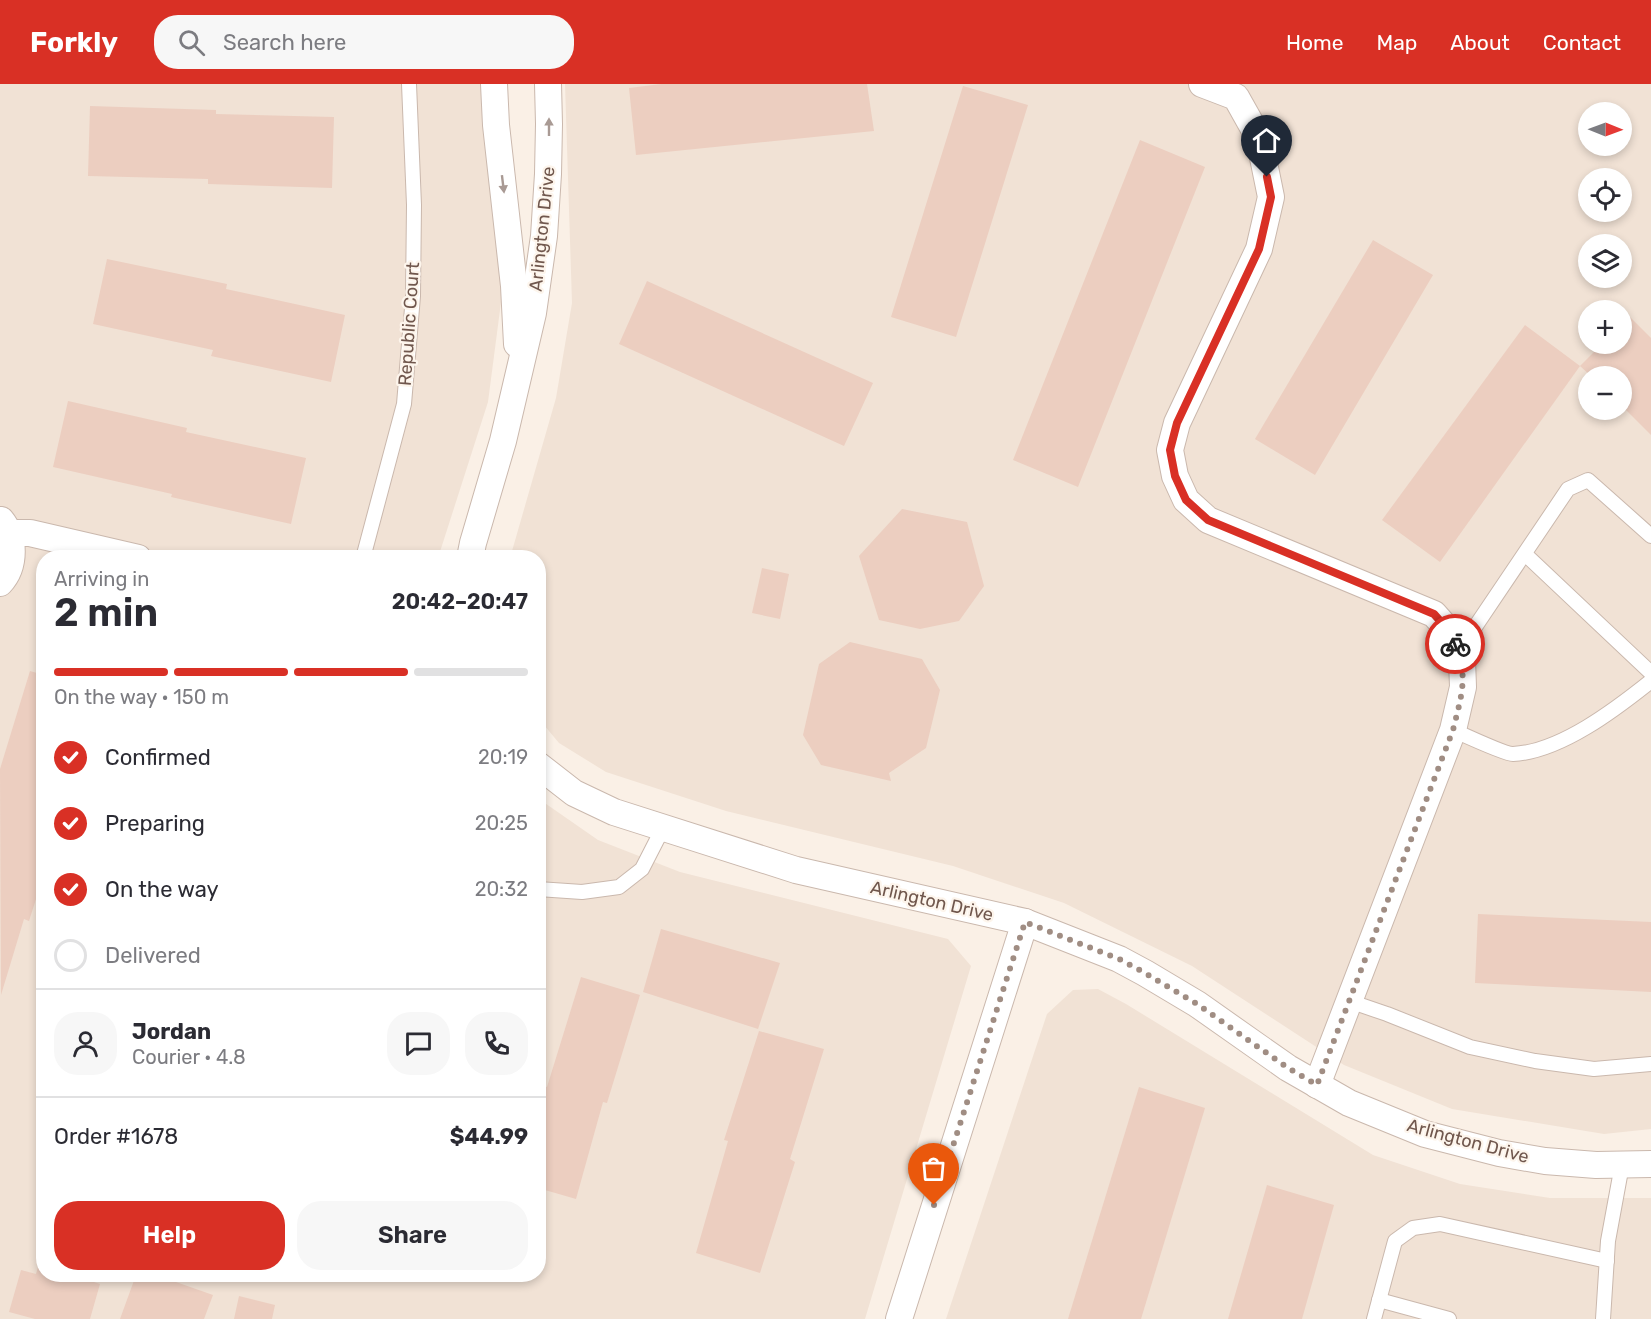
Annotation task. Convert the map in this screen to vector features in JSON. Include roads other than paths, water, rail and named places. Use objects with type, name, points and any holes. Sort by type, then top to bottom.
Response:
[{"type":"street","name":"Arlington Drive","points":[[494,84],[496,125],[514,286],[518,372]]},
{"type":"street","name":"Arlington Drive","points":[[472,550],[503,441],[533,313],[544,236],[549,144],[548,84]]},
{"type":"street","points":[[1202,84],[1236,97],[1259,138],[1271,197],[1259,249],[1177,423],[1170,450],[1175,476],[1186,500],[1208,520],[1434,614],[1449,631],[1462,660],[1463,687],[1453,730],[1317,1085]]},
{"type":"street","points":[[4,526],[103,550]]},
{"type":"street","points":[[0,583],[11,562],[12,541],[4,526]]},
{"type":"street","name":"Arlington Drive","points":[[546,771],[574,793],[614,813],[796,870],[1025,922],[1119,959],[1197,1004],[1288,1068],[1317,1085],[1349,1103],[1425,1134],[1488,1151],[1545,1161],[1596,1165],[1651,1164]]},
{"type":"street","points":[[899,1319],[1025,922]]},
{"type":"lane","name":"Republic Court","points":[[365,550],[404,404],[412,296],[414,205],[409,84]]},
{"type":"lane","points":[[1454,642],[1473,630],[1568,489],[1588,480],[1651,536]]},
{"type":"lane","points":[[1525,554],[1651,673]]},
{"type":"lane","points":[[1453,730],[1511,754],[1551,746],[1616,709],[1651,681]]},
{"type":"lane","points":[[546,890],[582,892],[619,887],[642,869],[663,828]]},
{"type":"lane","points":[[1349,1001],[1470,1047],[1535,1061],[1594,1069],[1651,1064]]},
{"type":"lane","points":[[1603,1319],[1608,1241],[1622,1165]]},
{"type":"lane","points":[[1374,1319],[1395,1241],[1413,1228],[1440,1224],[1607,1260]]},
{"type":"lane","points":[[1379,1300],[1449,1319]]}]
